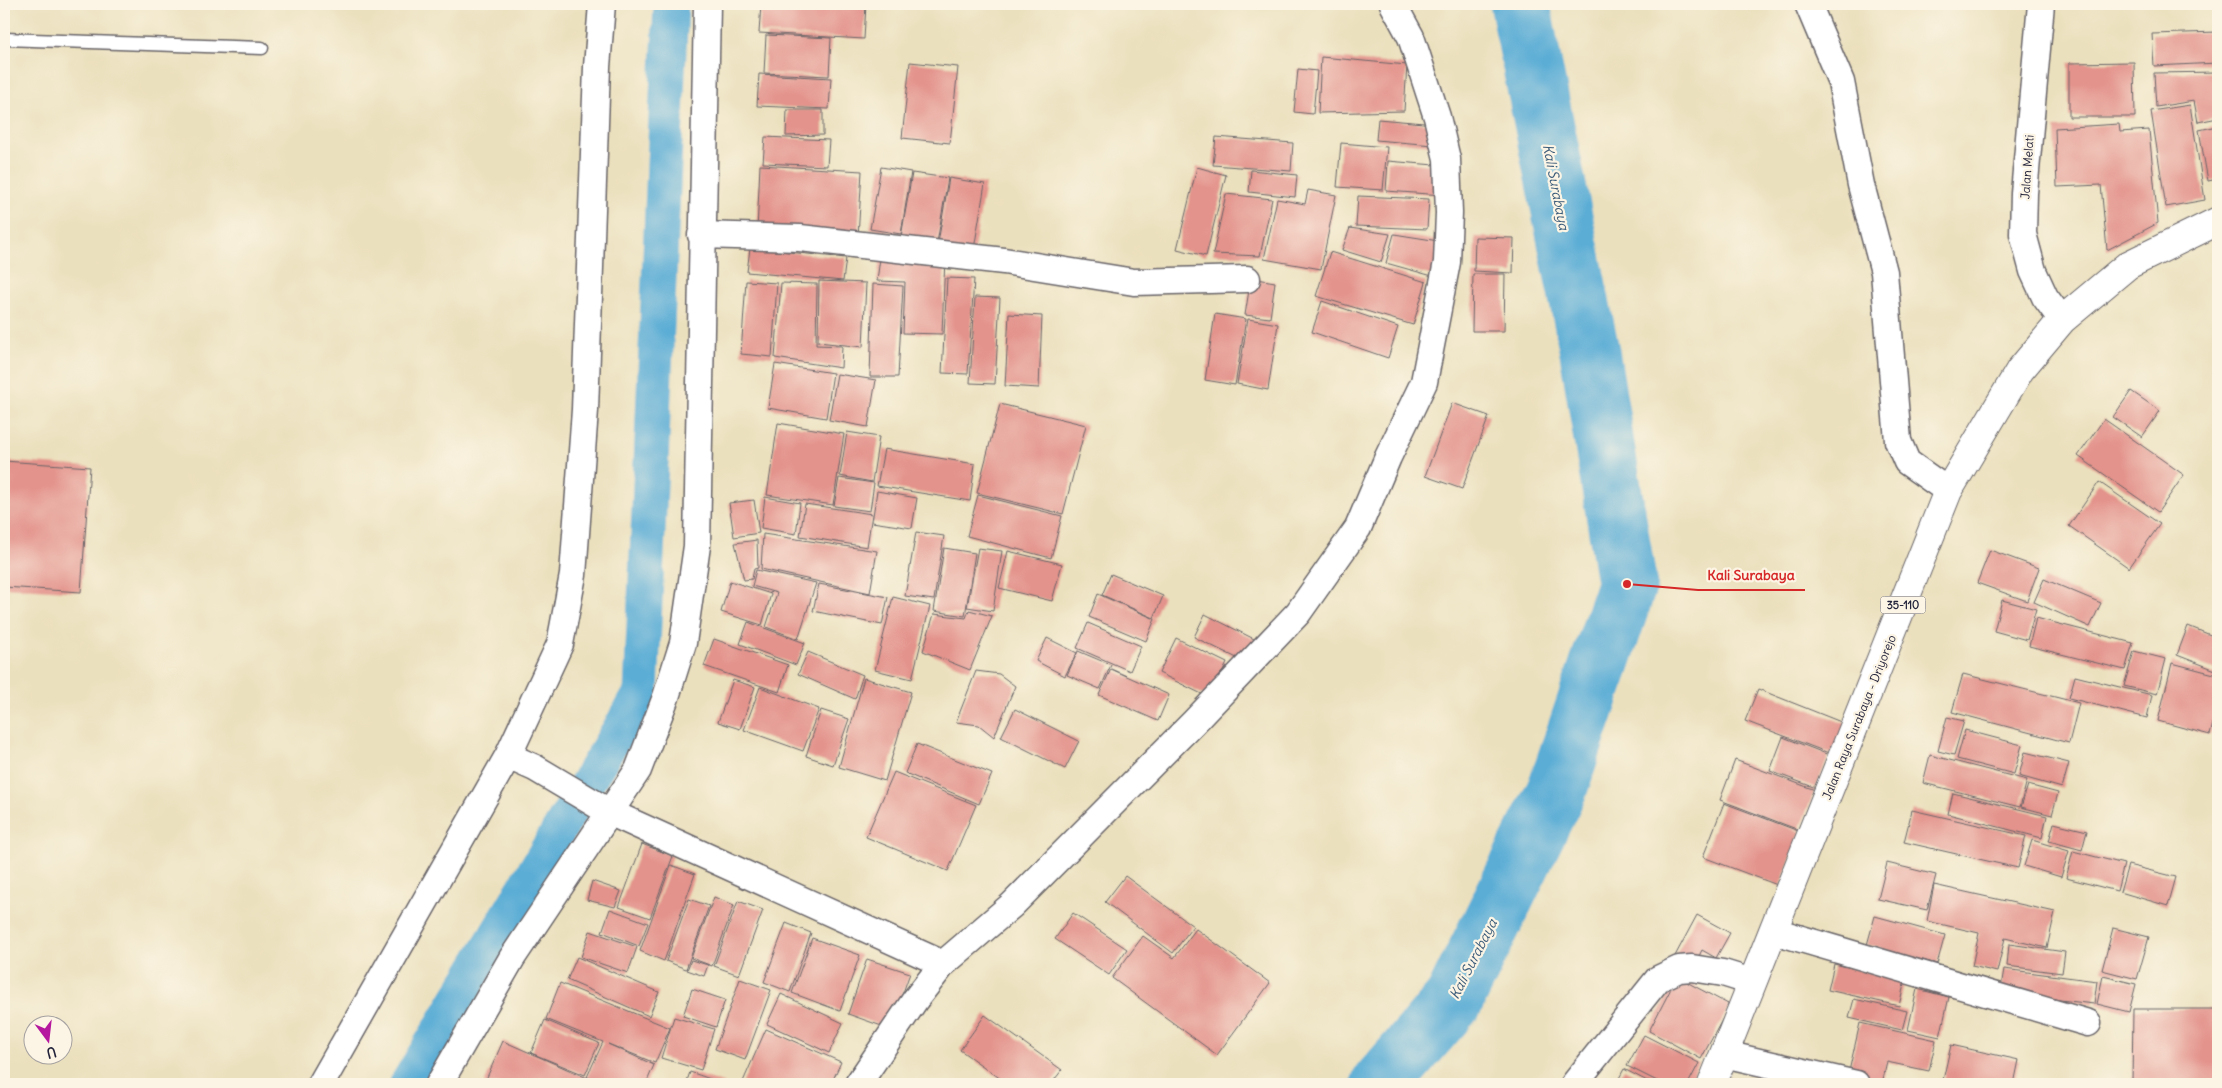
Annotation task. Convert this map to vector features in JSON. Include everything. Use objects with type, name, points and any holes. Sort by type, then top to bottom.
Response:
[{"type":"main road","name":"Jalan Raya Surabaya - Driyorejo","points":[[1712,1084],[1948,491],[2020,370],[2062,320],[2128,265],[2218,221]]},
{"type":"street","points":[[321,1084],[508,756],[560,644],[573,575],[585,410],[597,67],[602,4]]},
{"type":"street","points":[[439,1084],[600,808],[638,770],[669,688],[683,643],[697,546],[706,4]]},
{"type":"street","points":[[858,1084],[915,1000],[943,964],[1012,905],[1194,722],[1298,613],[1358,528],[1388,457],[1424,382],[1446,262],[1450,213],[1447,159],[1437,118],[1411,37],[1393,4]]},
{"type":"street","points":[[1808,4],[1841,82],[1862,185],[1884,272],[1898,441],[1907,462],[1927,478],[1948,491]]},
{"type":"street","name":"Jalan Melati","points":[[2041,4],[2024,193],[2024,234],[2033,271],[2045,298],[2062,320]]},
{"type":"street","points":[[701,235],[800,238],[1004,261],[1134,282],[1247,280]]},
{"type":"street","points":[[508,756],[534,768],[600,808],[943,964]]},
{"type":"street","points":[[1774,931],[2088,1023]]},
{"type":"street","points":[[1574,1084],[1650,987],[1668,973],[1679,969],[1692,968],[1723,973],[1752,982]]},
{"type":"street","points":[[1724,1054],[1856,1084]]},
{"type":"lane","points":[[4,39],[262,48]]},
{"type":"building","points":[[761,4],[866,4],[864,39],[759,33]]},
{"type":"building","points":[[2218,32],[2218,63],[2154,66],[2152,34]]},
{"type":"building","points":[[766,35],[831,38],[829,76],[764,73]]},
{"type":"building","points":[[1321,57],[1407,65],[1404,111],[1318,113]]},
{"type":"building","points":[[910,62],[958,67],[950,143],[902,138]]},
{"type":"building","points":[[2134,62],[2135,117],[2069,117],[2069,63]]},
{"type":"building","points":[[1298,69],[1317,71],[1313,114],[1294,112]]},
{"type":"building","points":[[2218,72],[2218,118],[2198,122],[2194,101],[2156,107],[2154,73]]},
{"type":"building","points":[[759,74],[831,78],[829,109],[757,106]]},
{"type":"building","points":[[2190,105],[2205,200],[2166,207],[2151,111]]},
{"type":"building","points":[[787,110],[823,110],[823,135],[786,136]]},
{"type":"building","points":[[1378,119],[1435,124],[1433,145],[1376,140]]},
{"type":"building","points":[[2119,124],[2120,132],[2149,130],[2158,223],[2107,250],[2101,185],[2057,187],[2055,128]]},
{"type":"building","points":[[2218,126],[2218,179],[2208,181],[2199,130]]},
{"type":"building","points":[[765,137],[829,140],[827,166],[763,163]]},
{"type":"building","points":[[1216,137],[1293,143],[1291,171],[1213,165]]},
{"type":"building","points":[[1341,143],[1387,147],[1383,190],[1337,187]]},
{"type":"building","points":[[1388,161],[1446,166],[1443,195],[1386,191]]},
{"type":"building","points":[[760,165],[862,171],[858,237],[757,231]]},
{"type":"building","points":[[881,167],[911,172],[901,234],[870,229]]},
{"type":"building","points":[[1197,167],[1226,175],[1206,256],[1177,249]]},
{"type":"building","points":[[1251,170],[1297,175],[1295,197],[1249,192]]},
{"type":"building","points":[[912,173],[948,178],[937,243],[901,237]]},
{"type":"building","points":[[949,178],[985,184],[973,255],[937,249]]},
{"type":"building","points":[[1308,190],[1336,195],[1321,269],[1264,259],[1277,199],[1305,204]]},
{"type":"building","points":[[1226,194],[1272,199],[1260,256],[1213,254]]},
{"type":"building","points":[[1358,196],[1429,199],[1427,229],[1356,226]]},
{"type":"building","points":[[1350,228],[1390,234],[1381,262],[1342,250]]},
{"type":"building","points":[[1394,234],[1445,242],[1436,277],[1386,263]]},
{"type":"building","points":[[1475,237],[1514,238],[1513,273],[1474,271]]},
{"type":"building","points":[[750,248],[846,258],[843,281],[747,272]]},
{"type":"building","points":[[881,250],[945,257],[942,334],[903,333],[905,282],[877,281]]},
{"type":"building","points":[[1330,252],[1426,282],[1413,325],[1316,296]]},
{"type":"building","points":[[1473,274],[1505,274],[1504,331],[1472,331]]},
{"type":"building","points":[[947,278],[974,279],[968,374],[942,373]]},
{"type":"building","points":[[1251,278],[1275,282],[1270,318],[1245,315]]},
{"type":"building","points":[[746,281],[777,283],[772,357],[741,354]]},
{"type":"building","points":[[819,281],[866,283],[863,347],[818,342]]},
{"type":"building","points":[[781,283],[817,284],[816,345],[842,346],[841,368],[775,358]]},
{"type":"building","points":[[873,284],[903,286],[898,377],[870,377]]},
{"type":"building","points":[[975,297],[1000,298],[995,384],[970,383]]},
{"type":"building","points":[[1322,301],[1398,327],[1388,358],[1312,332]]},
{"type":"building","points":[[1009,314],[1042,316],[1039,388],[1005,386]]},
{"type":"building","points":[[1215,314],[1246,319],[1235,385],[1205,380]]},
{"type":"building","points":[[1248,319],[1278,324],[1268,390],[1237,384]]},
{"type":"building","points":[[775,364],[833,373],[826,418],[768,408]]},
{"type":"building","points":[[837,374],[876,380],[868,427],[829,420]]},
{"type":"building","points":[[2131,391],[2160,411],[2142,437],[2113,417]]},
{"type":"building","points":[[1452,403],[1489,416],[1462,489],[1425,476]]},
{"type":"building","points":[[1000,404],[1086,425],[1063,514],[977,493]]},
{"type":"building","points":[[2104,419],[2184,475],[2158,512],[2078,456]]},
{"type":"building","points":[[778,423],[844,434],[833,505],[767,495]]},
{"type":"building","points":[[847,432],[879,437],[872,482],[840,476]]},
{"type":"building","points":[[884,449],[975,464],[970,501],[877,486]]},
{"type":"building","points":[[4,461],[90,467],[81,592],[4,587]]},
{"type":"building","points":[[839,478],[874,483],[870,511],[834,506]]},
{"type":"building","points":[[2099,482],[2160,524],[2129,568],[2069,526]]},
{"type":"building","points":[[877,491],[917,498],[912,528],[872,522]]},
{"type":"building","points":[[978,495],[1062,516],[1051,558],[967,536]]},
{"type":"building","points":[[765,497],[800,503],[796,534],[761,528]]},
{"type":"building","points":[[754,500],[759,533],[734,537],[729,503]]},
{"type":"building","points":[[805,504],[872,514],[867,547],[800,536]]},
{"type":"building","points":[[916,532],[944,536],[934,600],[905,596]]},
{"type":"building","points":[[763,534],[877,551],[870,593],[761,569]]},
{"type":"building","points":[[757,540],[758,568],[754,569],[752,579],[744,580],[735,543]]},
{"type":"building","points":[[944,548],[975,553],[965,616],[934,611]]},
{"type":"building","points":[[978,548],[1002,551],[993,611],[967,607]]},
{"type":"building","points":[[1990,550],[2039,568],[2027,601],[1977,583]]},
{"type":"building","points":[[1008,551],[1062,564],[1052,601],[999,588]]},
{"type":"building","points":[[756,570],[816,583],[798,639],[766,627],[777,593],[752,586]]},
{"type":"building","points":[[1111,574],[1163,596],[1154,618],[1102,595]]},
{"type":"building","points":[[2044,579],[2101,603],[2090,627],[2034,602]]},
{"type":"building","points":[[730,581],[771,594],[762,625],[721,612]]},
{"type":"building","points":[[819,584],[888,597],[882,625],[813,611]]},
{"type":"building","points":[[1098,594],[1155,619],[1146,641],[1089,617]]},
{"type":"building","points":[[893,597],[930,606],[912,679],[875,670]]},
{"type":"building","points":[[2002,600],[2036,609],[2027,640],[1994,631]]},
{"type":"building","points":[[969,610],[992,616],[970,670],[923,651],[934,614],[966,618]]},
{"type":"building","points":[[1205,614],[1256,640],[1245,662],[1194,637]]},
{"type":"building","points":[[2036,618],[2133,643],[2125,670],[2029,646]]},
{"type":"building","points":[[748,622],[805,643],[796,665],[740,644]]},
{"type":"building","points":[[1088,623],[1141,646],[1130,671],[1077,648]]},
{"type":"building","points":[[2188,626],[2218,638],[2218,671],[2177,655]]},
{"type":"building","points":[[1047,638],[1077,653],[1065,676],[1036,661]]},
{"type":"building","points":[[1176,638],[1227,663],[1210,698],[1159,673]]},
{"type":"building","points":[[714,639],[788,665],[779,692],[704,666]]},
{"type":"building","points":[[1078,651],[1111,665],[1100,689],[1067,675]]},
{"type":"building","points":[[2134,651],[2166,659],[2157,694],[2124,686]]},
{"type":"building","points":[[808,652],[863,675],[855,699],[798,674]]},
{"type":"building","points":[[2172,663],[2218,675],[2218,705],[2210,735],[2158,721]]},
{"type":"building","points":[[1111,669],[1169,695],[1158,721],[1099,695]]},
{"type":"building","points":[[976,671],[999,674],[1015,686],[994,737],[979,725],[956,722]]},
{"type":"building","points":[[1963,674],[2079,703],[2069,743],[1952,712]]},
{"type":"building","points":[[2075,676],[2152,695],[2147,718],[2069,698]]},
{"type":"building","points":[[864,678],[911,692],[885,781],[839,767]]},
{"type":"building","points":[[733,680],[755,687],[740,729],[718,722]]},
{"type":"building","points":[[760,687],[819,709],[803,751],[744,730]]},
{"type":"building","points":[[1758,689],[1846,724],[1834,755],[1745,721]]},
{"type":"building","points":[[1015,709],[1079,741],[1065,769],[1001,737]]},
{"type":"building","points":[[821,710],[849,719],[833,765],[806,756]]},
{"type":"building","points":[[1947,717],[1964,721],[1954,755],[1938,751]]},
{"type":"building","points":[[1965,730],[2022,745],[2014,774],[1957,759]]},
{"type":"building","points":[[1783,737],[1829,755],[1816,788],[1770,771]]},
{"type":"building","points":[[917,744],[992,774],[979,804],[905,773]]},
{"type":"building","points":[[2025,752],[2069,763],[2062,788],[2019,776]]},
{"type":"building","points":[[1930,755],[2027,780],[2020,807],[1923,783]]},
{"type":"building","points":[[1735,760],[1815,790],[1799,830],[1720,800]]},
{"type":"building","points":[[894,772],[976,805],[948,871],[866,837]]},
{"type":"building","points":[[2028,785],[2058,793],[2052,815],[2021,807]]},
{"type":"building","points":[[1953,793],[2047,816],[2042,838],[1948,814]]},
{"type":"building","points":[[1724,803],[1801,832],[1780,886],[1703,857]]},
{"type":"building","points":[[1912,810],[2026,836],[2018,868],[1904,842]]},
{"type":"building","points":[[2054,823],[2087,831],[2082,850],[2049,841]]},
{"type":"building","points":[[2032,840],[2069,851],[2061,877],[2024,866]]},
{"type":"building","points":[[642,844],[673,856],[650,918],[619,907]]},
{"type":"building","points":[[2073,851],[2124,864],[2117,891],[2066,878]]},
{"type":"building","points":[[1887,863],[1936,875],[1927,910],[1878,899]]},
{"type":"building","points":[[671,865],[695,874],[664,961],[640,951]]},
{"type":"building","points":[[2128,865],[2176,877],[2168,906],[2120,892]]},
{"type":"building","points":[[1125,876],[1193,926],[1173,953],[1105,902]]},
{"type":"building","points":[[592,881],[621,891],[615,907],[587,900]]},
{"type":"building","points":[[1934,885],[2055,912],[2047,948],[2005,938],[1997,972],[1972,966],[1979,933],[1927,921]]},
{"type":"building","points":[[714,897],[734,905],[712,966],[691,958]]},
{"type":"building","points":[[689,899],[709,906],[686,969],[666,961]]},
{"type":"building","points":[[738,901],[763,910],[739,975],[714,966]]},
{"type":"building","points":[[610,909],[648,923],[639,946],[602,932]]},
{"type":"building","points":[[1073,913],[1127,949],[1109,975],[1055,939]]},
{"type":"building","points":[[1697,915],[1730,933],[1716,958],[1702,950],[1694,966],[1675,956]]},
{"type":"building","points":[[1875,916],[1945,935],[1937,964],[1867,945]]},
{"type":"building","points":[[786,923],[811,933],[790,992],[764,982]]},
{"type":"building","points":[[2113,928],[2149,937],[2137,979],[2102,970]]},
{"type":"building","points":[[1196,929],[1270,983],[1217,1055],[1112,978],[1143,936],[1174,958]]},
{"type":"building","points":[[590,931],[637,947],[628,973],[581,957]]},
{"type":"building","points":[[812,938],[860,955],[840,1011],[792,993]]},
{"type":"building","points":[[2009,944],[2065,952],[2062,973],[2007,966]]},
{"type":"building","points":[[577,957],[659,992],[649,1016],[567,980]]},
{"type":"building","points":[[867,959],[910,973],[890,1029],[848,1014]]},
{"type":"building","points":[[691,960],[708,965],[704,976],[687,970]]},
{"type":"building","points":[[1834,964],[1905,980],[1899,1006],[1828,990]]},
{"type":"building","points":[[2004,969],[2097,981],[2094,1004],[2000,993]]},
{"type":"building","points":[[2103,976],[2136,984],[2129,1012],[2097,1004]]},
{"type":"building","points":[[1677,977],[1730,1005],[1701,1059],[1649,1031]]},
{"type":"building","points":[[740,979],[771,990],[745,1060],[715,1049]]},
{"type":"building","points":[[560,983],[670,1028],[655,1063],[608,1044],[654,1065],[646,1084],[604,1084],[587,1077],[603,1042],[546,1019]]},
{"type":"building","points":[[692,989],[725,1000],[716,1027],[683,1016]]},
{"type":"building","points":[[1917,989],[1949,997],[1940,1037],[1908,1030]]},
{"type":"building","points":[[781,994],[843,1023],[829,1053],[767,1024]]},
{"type":"building","points":[[1854,999],[1907,1011],[1902,1030],[1849,1018]]},
{"type":"building","points":[[2133,1009],[2218,1009],[2218,1084],[2132,1084]]},
{"type":"building","points":[[985,1015],[1062,1070],[1051,1084],[1008,1084],[960,1050]]},
{"type":"building","points":[[674,1017],[714,1029],[701,1070],[661,1058]]},
{"type":"building","points":[[545,1020],[599,1043],[585,1075],[531,1053]]},
{"type":"building","points":[[1860,1023],[1936,1040],[1929,1071],[1887,1062],[1882,1084],[1867,1084],[1847,1080]]},
{"type":"building","points":[[766,1029],[841,1062],[831,1084],[742,1084]]},
{"type":"building","points":[[1644,1035],[1699,1063],[1688,1084],[1663,1084],[1627,1066]]},
{"type":"building","points":[[503,1041],[601,1084],[484,1084]]},
{"type":"building","points":[[1951,1045],[2019,1060],[2014,1084],[1960,1084],[1943,1080]]},
{"type":"building","points":[[1624,1069],[1653,1084],[1616,1084]]},
{"type":"building","points":[[690,1072],[725,1084],[686,1084]]},
{"type":"waterway","points":[[407,1084],[641,693],[671,4]]},
{"type":"waterway","name":"Kali Surabaya","points":[[1381,1084],[1454,1000],[1558,787],[1627,584],[1589,349],[1520,4]]},
{"type":"place","name":"Kali Surabaya","points":[[1627,584]]}]
